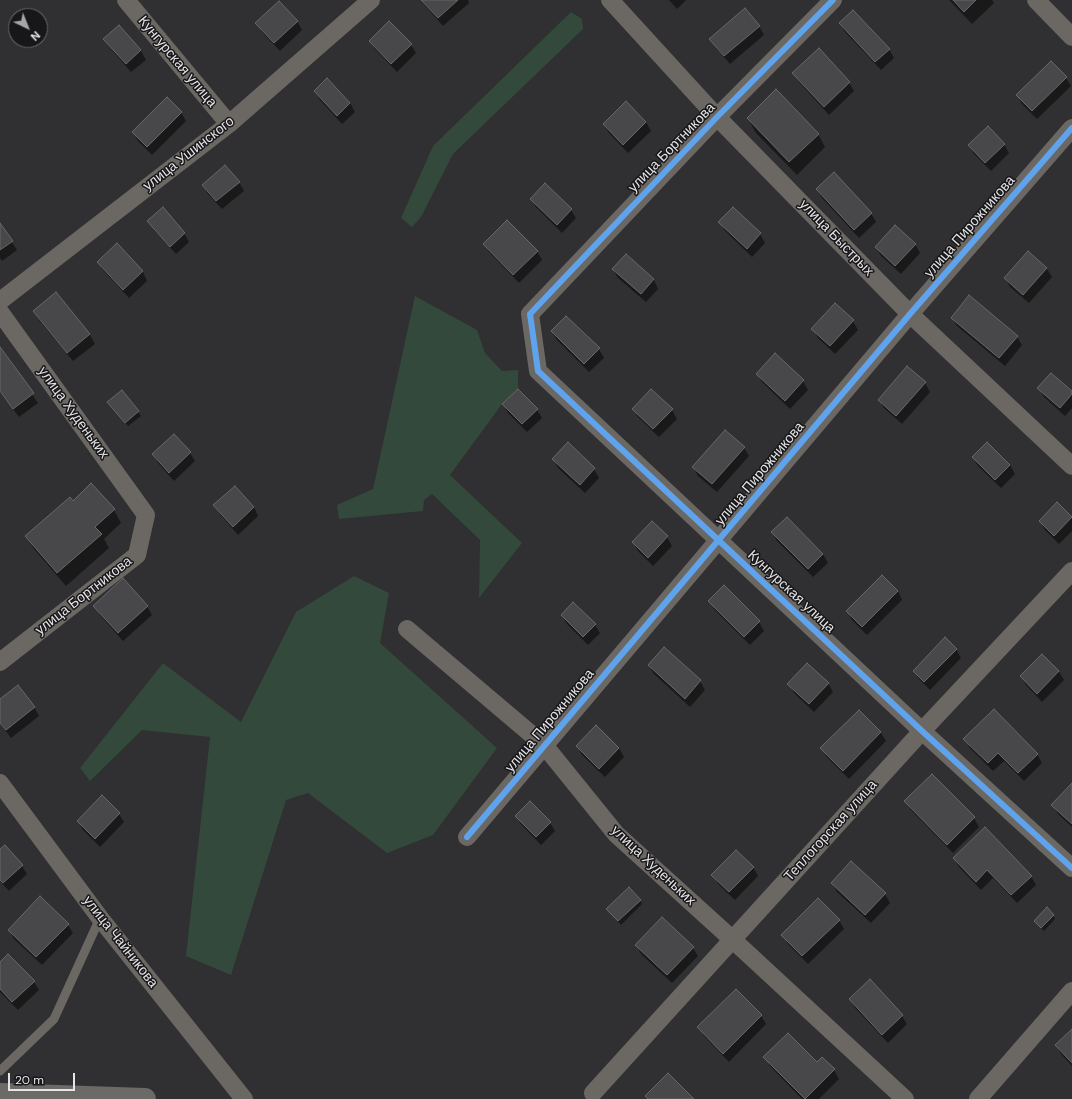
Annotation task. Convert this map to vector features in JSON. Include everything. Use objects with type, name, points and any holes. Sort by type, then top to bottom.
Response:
[{"type":"street","name":"Кунгурская улица","points":[[126,0],[228,124]]},
{"type":"street","name":"улица Ушинского","points":[[0,301],[228,124],[371,0]]},
{"type":"street","name":"улица Быстрых","points":[[610,0],[717,117],[910,314],[1072,466]]},
{"type":"street","name":"улица Бортникова","points":[[530,314],[717,117],[833,0]]},
{"type":"street","points":[[1036,0],[1072,37]]},
{"type":"street","name":"улица Пирожникова","points":[[467,837],[910,314],[1072,128]]},
{"type":"street","name":"улица Худеньких","points":[[0,312],[146,515]]},
{"type":"street","name":"Кунгурская улица","points":[[530,314],[538,371],[922,731],[1072,868]]},
{"type":"street","name":"улица Бортникова","points":[[0,662],[137,555],[146,515]]},
{"type":"street","name":"Теплогорская улица","points":[[593,1093],[922,731],[1072,571]]},
{"type":"street","name":"улица Худеньких","points":[[407,629],[544,745],[616,834],[905,1099]]},
{"type":"street","name":"улица Чайникова","points":[[0,783],[100,918],[244,1099]]},
{"type":"street","points":[[978,1099],[1072,991]]},
{"type":"street","points":[[0,1094],[145,1099]]},
{"type":"lane","points":[[0,1071],[54,1019],[100,918]]},
{"type":"green space","points":[[571,12],[582,19],[583,29],[453,154],[421,217],[412,227],[401,218],[433,146]]},
{"type":"green space","points":[[415,296],[477,330],[485,353],[502,371],[518,370],[518,389],[502,404],[450,475],[522,543],[479,598],[480,540],[432,494],[424,500],[423,511],[339,519],[337,505],[373,489]]},
{"type":"green space","points":[[354,576],[389,593],[380,643],[497,748],[433,835],[387,853],[308,793],[286,800],[231,975],[186,956],[210,737],[142,730],[90,781],[80,768],[163,663],[241,722],[296,612]]},
{"type":"building","points":[[421,0],[458,0],[438,18]]},
{"type":"building","points":[[953,0],[976,0],[964,12]]},
{"type":"building","points":[[279,1],[298,21],[274,43],[255,23]]},
{"type":"building","points":[[745,8],[760,26],[724,56],[709,39]]},
{"type":"building","points":[[853,10],[890,49],[875,62],[839,23]]},
{"type":"building","points":[[389,21],[412,44],[391,64],[369,41]]},
{"type":"building","points":[[119,25],[141,50],[126,64],[103,39]]},
{"type":"building","points":[[819,48],[850,82],[824,107],[792,73]]},
{"type":"building","points":[[1051,61],[1067,77],[1032,111],[1016,95]]},
{"type":"building","points":[[327,78],[350,103],[337,116],[314,91]]},
{"type":"building","points":[[776,89],[819,134],[789,162],[747,118]]},
{"type":"building","points":[[167,97],[182,112],[147,147],[132,132]]},
{"type":"building","points":[[626,101],[646,122],[623,145],[603,124]]},
{"type":"building","points":[[988,126],[1005,144],[985,163],[968,145]]},
{"type":"building","points":[[225,165],[240,182],[216,201],[202,185]]},
{"type":"building","points":[[834,172],[872,213],[854,230],[816,189]]},
{"type":"building","points":[[545,183],[572,209],[557,225],[530,199]]},
{"type":"building","points":[[163,207],[185,233],[170,247],[147,221]]},
{"type":"building","points":[[733,207],[761,233],[747,249],[718,222]]},
{"type":"building","points":[[507,220],[538,251],[513,275],[483,244]]},
{"type":"building","points":[[0,223],[13,241],[0,250]]},
{"type":"building","points":[[895,225],[916,244],[895,266],[875,247]]},
{"type":"building","points":[[117,243],[143,271],[123,290],[97,262]]},
{"type":"building","points":[[1028,251],[1047,268],[1023,295],[1004,278]]},
{"type":"building","points":[[626,254],[654,279],[641,294],[612,269]]},
{"type":"building","points":[[56,292],[90,334],[67,353],[33,311]]},
{"type":"building","points":[[969,295],[1018,336],[999,358],[951,318]]},
{"type":"building","points":[[835,303],[854,320],[830,346],[811,329]]},
{"type":"building","points":[[566,316],[600,348],[584,364],[551,331]]},
{"type":"building","points":[[0,347],[34,393],[13,409],[0,391]]},
{"type":"building","points":[[775,353],[804,380],[785,401],[756,374]]},
{"type":"building","points":[[907,366],[926,382],[896,416],[878,400]]},
{"type":"building","points":[[1051,373],[1072,391],[1072,394],[1060,408],[1037,388]]},
{"type":"building","points":[[518,389],[538,409],[522,424],[502,404]]},
{"type":"building","points":[[651,389],[673,409],[653,429],[632,409]]},
{"type":"building","points":[[122,390],[139,411],[125,423],[107,402]]},
{"type":"building","points":[[725,430],[745,447],[712,484],[692,467]]},
{"type":"building","points":[[174,434],[191,452],[169,473],[152,454]]},
{"type":"building","points":[[568,442],[595,468],[580,485],[552,459]]},
{"type":"building","points":[[987,442],[1010,465],[995,480],[972,457]]},
{"type":"building","points":[[91,483],[115,509],[95,527],[102,534],[57,573],[25,536],[70,497],[73,501]]},
{"type":"building","points":[[235,486],[254,507],[233,527],[213,505]]},
{"type":"building","points":[[1057,502],[1072,517],[1054,536],[1039,521]]},
{"type":"building","points":[[787,517],[823,554],[808,569],[771,532]]},
{"type":"building","points":[[652,521],[668,536],[648,558],[632,542]]},
{"type":"building","points":[[882,575],[898,591],[862,627],[846,611]]},
{"type":"building","points":[[123,578],[148,606],[118,633],[93,606]]},
{"type":"building","points":[[724,585],[760,621],[744,637],[708,601]]},
{"type":"building","points":[[573,602],[596,624],[583,637],[561,615]]},
{"type":"building","points":[[945,637],[957,649],[924,682],[913,671]]},
{"type":"building","points":[[664,647],[701,680],[685,699],[648,665]]},
{"type":"building","points":[[1042,654],[1059,671],[1037,694],[1020,676]]},
{"type":"building","points":[[807,663],[829,683],[809,704],[787,684]]},
{"type":"building","points":[[18,685],[35,707],[6,730],[0,723],[0,699]]},
{"type":"building","points":[[994,709],[1038,754],[1018,773],[998,753],[988,763],[963,739]]},
{"type":"building","points":[[859,710],[881,732],[843,771],[820,748]]},
{"type":"building","points":[[596,725],[619,748],[599,769],[576,746]]},
{"type":"building","points":[[932,774],[975,817],[947,845],[904,801]]},
{"type":"building","points":[[1072,783],[1072,824],[1051,805]]},
{"type":"building","points":[[102,795],[120,813],[95,839],[77,821]]},
{"type":"building","points":[[530,801],[551,822],[536,837],[515,816]]},
{"type":"building","points":[[985,827],[1032,876],[1011,895],[987,870],[976,882],[953,858]]},
{"type":"building","points":[[5,845],[23,865],[3,883],[0,880],[0,849]]},
{"type":"building","points":[[736,850],[754,867],[729,892],[711,875]]},
{"type":"building","points":[[851,861],[886,893],[865,915],[831,883]]},
{"type":"building","points":[[629,887],[641,900],[618,921],[606,909]]},
{"type":"building","points":[[40,896],[69,924],[36,957],[8,930]]},
{"type":"building","points":[[818,898],[840,920],[802,956],[781,935]]},
{"type":"building","points":[[1047,907],[1054,915],[1041,928],[1034,921]]},
{"type":"building","points":[[662,917],[694,947],[667,975],[635,945]]},
{"type":"building","points":[[8,954],[35,981],[12,1002],[0,989],[0,962]]},
{"type":"building","points":[[870,979],[903,1015],[882,1035],[849,999]]},
{"type":"building","points":[[736,989],[762,1015],[723,1054],[697,1027]]},
{"type":"building","points":[[1072,1029],[1072,1063],[1055,1045]]},
{"type":"building","points":[[788,1033],[817,1062],[822,1057],[835,1069],[805,1099],[763,1057]]},
{"type":"building","points":[[668,1073],[694,1099],[648,1099],[645,1096]]},
{"type":"cycle path","points":[[833,0],[717,117],[530,314],[538,371],[922,731],[1072,868]]},
{"type":"cycle path","points":[[467,837],[910,314],[1072,128]]}]
